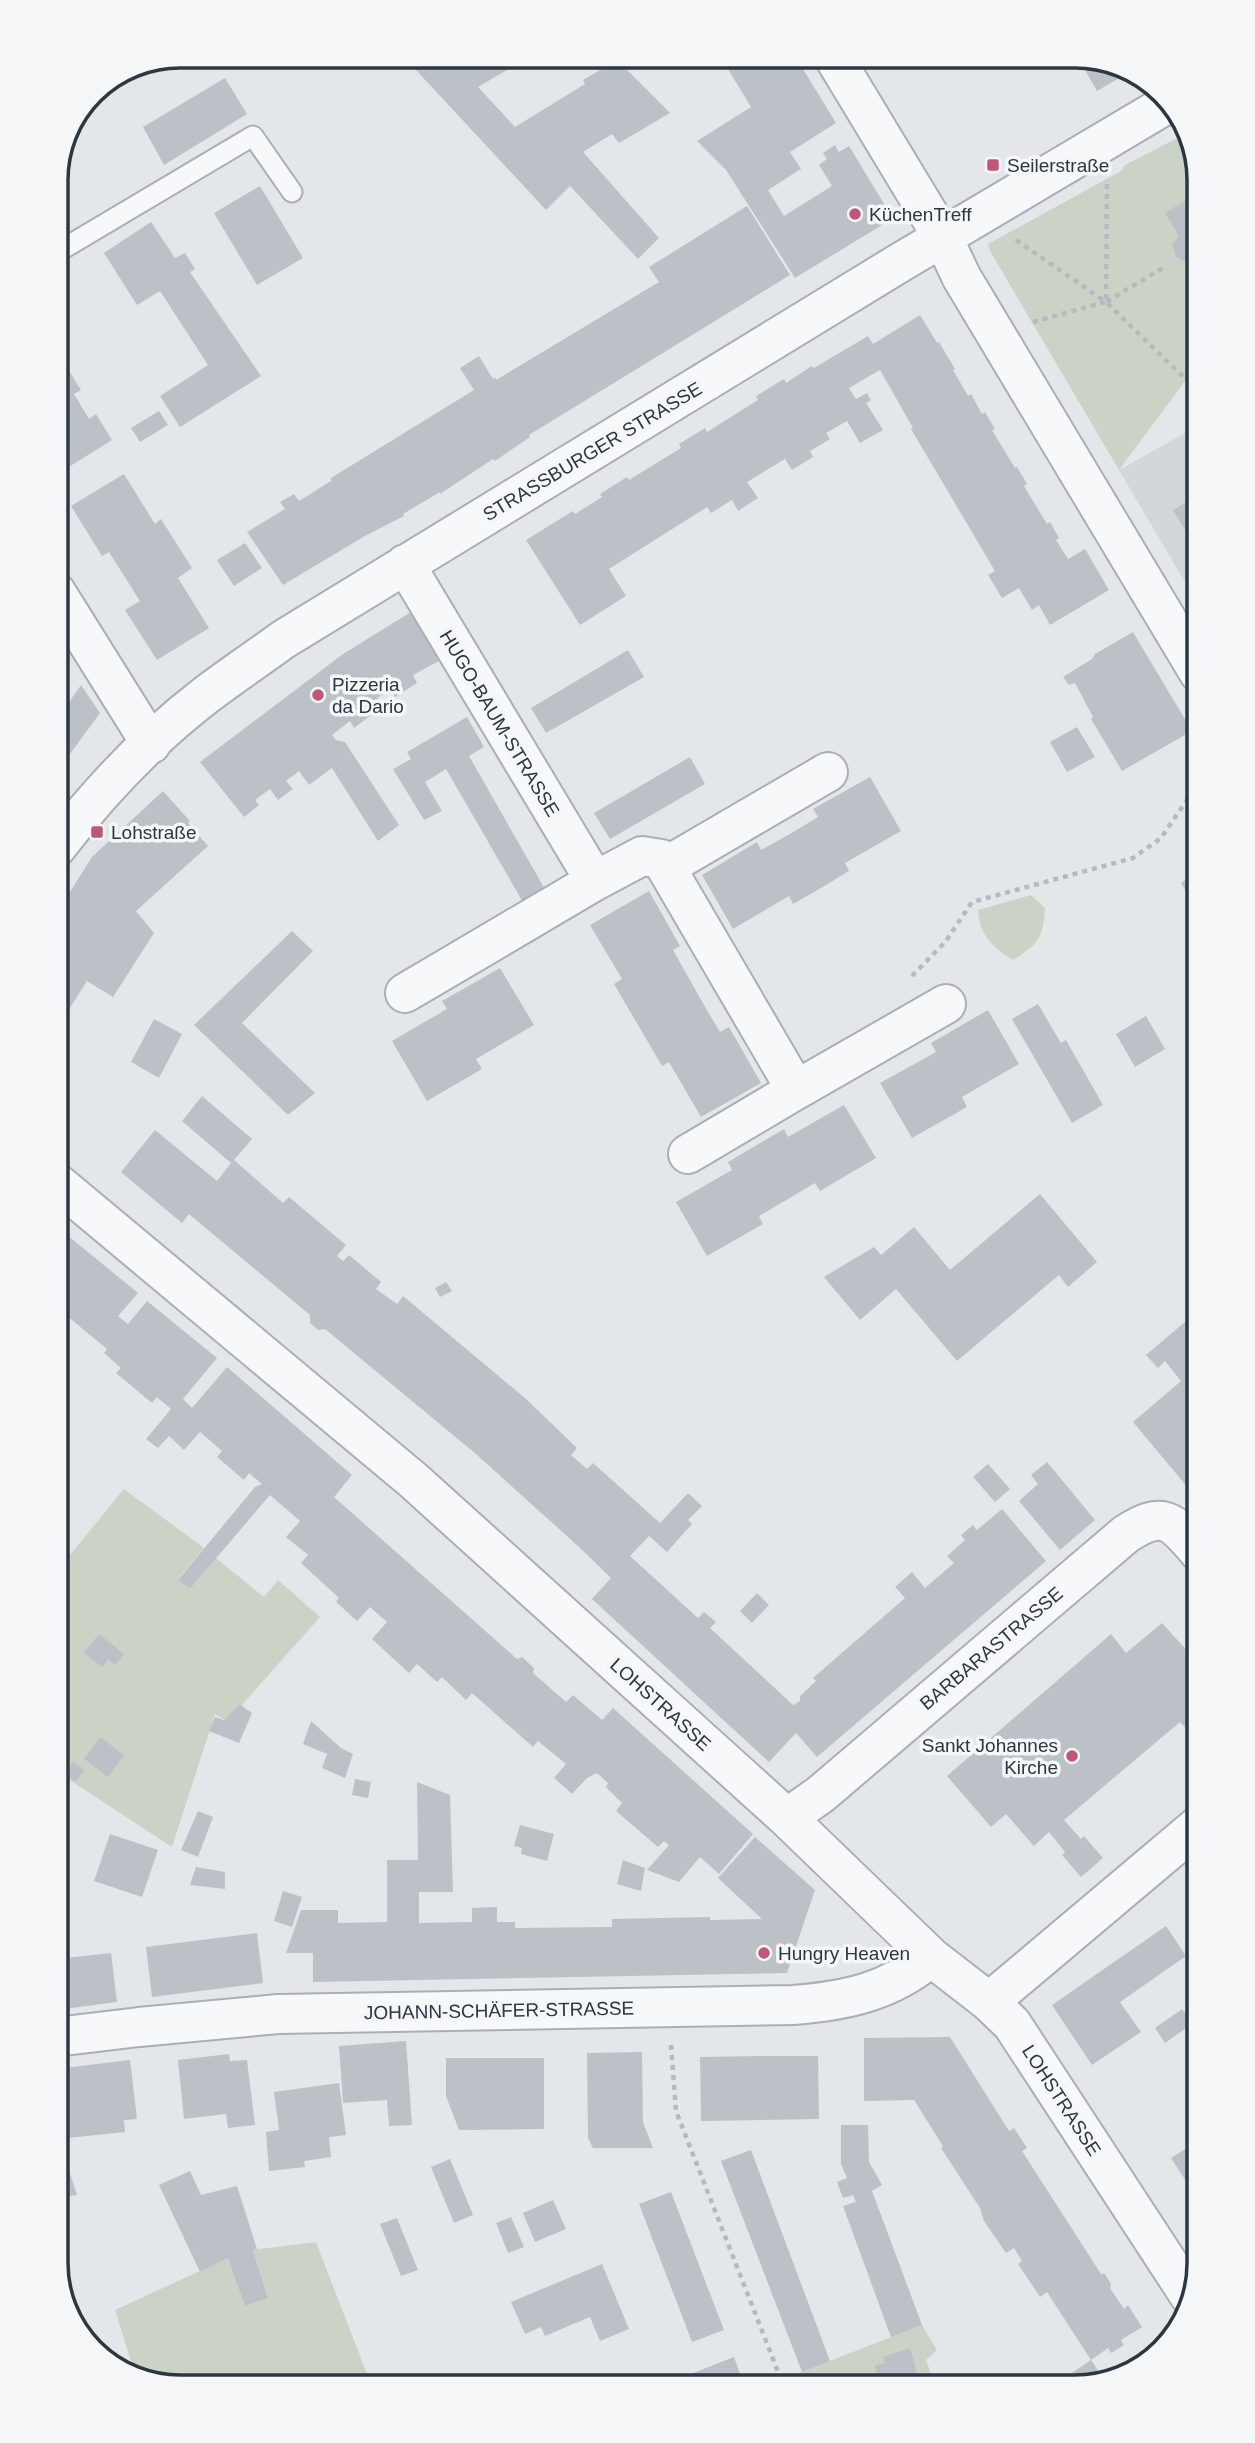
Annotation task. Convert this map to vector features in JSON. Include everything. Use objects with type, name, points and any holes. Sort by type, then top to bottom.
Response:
[{"type":"street","points":[[840,68],[943,238],[962,278],[1187,653]]},
{"type":"street","name":"STRASSBURGER STRASSE","points":[[68,832],[151,744],[204,697],[284,639],[1160,108]]},
{"type":"street","name":"HUGO-BAUM-STRASSE","points":[[405,564],[596,881]]},
{"type":"street","points":[[68,611],[151,744]]},
{"type":"street","points":[[667,866],[828,772]]},
{"type":"street","points":[[405,993],[642,856],[661,859],[796,1090]]},
{"type":"street","points":[[688,1154],[946,1004]]},
{"type":"street","name":"LOHSTRASSE","points":[[68,1192],[413,1480],[787,1818],[932,1956],[989,2002],[1018,2032],[1184,2287]]},
{"type":"street","name":"BARBARASTRASSE","points":[[787,1818],[821,1794],[1126,1534],[1155,1520],[1168,1522],[1187,1538]]},
{"type":"street","points":[[989,2002],[1187,1835]]},
{"type":"street","name":"JOHANN-SCHÄFER-STRASSE","points":[[68,2036],[278,2014],[793,2005],[852,1998],[892,1983],[932,1956]]},
{"type":"lane","points":[[68,246],[254,136],[292,191]]},
{"type":"path","points":[[1106,302],[1107,139]]},
{"type":"path","points":[[981,216],[1106,302],[1187,380]]},
{"type":"path","points":[[995,332],[1106,302],[1166,265]]},
{"type":"path","points":[[903,983],[946,940],[972,902],[1133,858],[1161,838],[1187,800]]},
{"type":"path","points":[[668,2007],[676,2111],[780,2375]]},
{"type":"shaded area","points":[[1178,138],[1185,158],[1187,180],[1187,378],[1119,470],[988,244],[1121,171],[1125,165]]},
{"type":"shaded area","points":[[1187,432],[1187,586],[1119,470]]},
{"type":"shaded area","points":[[1031,895],[1045,908],[1043,927],[1034,945],[1013,960],[988,939],[981,926],[978,910]]},
{"type":"shaded area","points":[[124,1489],[204,1548],[178,1579],[190,1589],[216,1558],[264,1597],[278,1580],[320,1617],[241,1706],[239,1704],[224,1720],[215,1714],[172,1847],[68,1779],[68,1557]]},
{"type":"shaded area","points":[[316,2242],[367,2375],[173,2375],[158,2373],[132,2363],[115,2310],[228,2258],[246,2306],[268,2297],[253,2250]]},
{"type":"shaded area","points":[[922,2325],[937,2350],[926,2360],[932,2375],[794,2375]]},
{"type":"building","points":[[414,68],[510,68],[478,87],[515,127],[585,84],[583,80],[603,68],[625,68],[670,113],[619,143],[612,134],[583,152],[659,238],[638,259],[570,186],[546,210]]},
{"type":"building","points":[[727,68],[802,68],[836,123],[790,152],[801,169],[768,190],[784,216],[832,186],[819,165],[827,159],[823,153],[835,145],[839,152],[849,146],[889,212],[887,222],[795,278],[726,170],[697,141],[751,107]]},
{"type":"building","points":[[1084,68],[1120,78],[1097,91]]},
{"type":"building","points":[[225,78],[247,114],[164,165],[143,127]]},
{"type":"building","points":[[260,186],[303,258],[257,285],[214,213]]},
{"type":"building","points":[[1187,199],[1187,261],[1176,257],[1172,244],[1179,236],[1165,213]]},
{"type":"building","points":[[747,206],[790,275],[529,435],[530,437],[495,461],[493,459],[440,494],[403,514],[404,516],[283,585],[247,532],[285,509],[280,502],[294,494],[299,501],[331,481],[331,478],[474,390],[460,368],[479,356],[496,380],[659,282],[649,267]]},
{"type":"building","points":[[151,222],[175,258],[185,253],[195,269],[190,272],[261,376],[180,427],[160,396],[208,365],[160,291],[137,305],[104,253]]},
{"type":"building","points":[[920,315],[955,369],[953,370],[968,396],[971,394],[982,414],[985,412],[995,429],[992,430],[1027,484],[1024,486],[1047,524],[1050,522],[1059,538],[1056,540],[1068,559],[1085,549],[1109,590],[1050,625],[1039,605],[1032,610],[1019,588],[1002,598],[988,575],[995,571],[911,429],[913,428],[880,370],[849,388],[856,399],[867,393],[871,400],[866,403],[883,430],[860,443],[847,421],[826,433],[830,439],[810,451],[813,457],[792,470],[785,459],[747,482],[758,498],[738,511],[732,500],[711,513],[707,507],[609,569],[626,596],[580,625],[526,540],[573,511],[575,514],[627,477],[629,480],[681,448],[679,444],[705,428],[707,432],[758,400],[756,396],[784,379],[786,383],[868,336],[873,344]]},
{"type":"building","points":[[68,369],[81,390],[74,394],[89,419],[96,414],[112,440],[68,468]]},
{"type":"building","points":[[159,411],[168,425],[140,442],[131,428]]},
{"type":"building","points":[[124,474],[155,524],[161,519],[192,568],[178,578],[209,628],[157,660],[125,610],[140,601],[109,552],[102,556],[71,506]]},
{"type":"building","points":[[1187,501],[1187,533],[1173,510]]},
{"type":"building","points":[[245,543],[262,568],[234,586],[217,560]]},
{"type":"building","points":[[411,612],[439,661],[413,675],[417,683],[395,697],[391,690],[377,698],[379,701],[365,710],[370,716],[354,728],[350,721],[332,735],[336,740],[345,742],[399,825],[378,841],[332,768],[309,785],[299,771],[286,781],[293,789],[278,800],[270,789],[255,800],[259,805],[244,817],[200,762],[343,654]]},
{"type":"building","points":[[1133,632],[1187,723],[1187,734],[1122,771],[1091,719],[1093,717],[1075,683],[1069,685],[1063,677],[1092,659],[1095,654]]},
{"type":"building","points":[[628,650],[644,677],[546,733],[531,708]]},
{"type":"building","points":[[81,685],[100,713],[68,757],[68,704]]},
{"type":"building","points":[[467,717],[484,747],[469,756],[546,891],[524,904],[446,769],[425,782],[442,811],[424,820],[393,769],[411,759],[407,752]]},
{"type":"building","points":[[1077,727],[1095,757],[1067,772],[1050,742]]},
{"type":"building","points":[[690,757],[705,784],[610,839],[594,813]]},
{"type":"building","points":[[870,777],[901,831],[845,863],[849,871],[821,888],[793,904],[789,896],[733,929],[702,875],[757,842],[761,850],[790,834],[818,817],[813,809]]},
{"type":"building","points":[[163,791],[208,846],[136,911],[154,933],[113,997],[87,981],[68,1011],[68,895],[92,857]]},
{"type":"building","points":[[1187,879],[1187,893],[1181,883]]},
{"type":"building","points":[[649,891],[680,946],[673,950],[704,1005],[720,1032],[729,1027],[761,1083],[701,1117],[669,1062],[662,1066],[614,984],[622,979],[590,925]]},
{"type":"building","points":[[292,931],[313,951],[242,1023],[315,1093],[288,1115],[194,1025]]},
{"type":"building","points":[[500,968],[534,1025],[476,1059],[482,1069],[427,1101],[392,1041],[447,1009],[442,1001]]},
{"type":"building","points":[[1038,1004],[1061,1043],[1066,1040],[1103,1105],[1072,1123],[1012,1019]]},
{"type":"building","points":[[988,1010],[1019,1064],[962,1097],[967,1107],[912,1138],[880,1083],[936,1052],[931,1043]]},
{"type":"building","points":[[1146,1016],[1165,1049],[1135,1067],[1116,1034]]},
{"type":"building","points":[[154,1019],[182,1034],[159,1078],[131,1062]]},
{"type":"building","points":[[202,1096],[252,1139],[234,1160],[283,1203],[289,1197],[346,1245],[337,1256],[343,1261],[349,1255],[381,1282],[376,1289],[397,1304],[403,1296],[525,1398],[577,1448],[571,1455],[587,1469],[593,1463],[660,1523],[688,1493],[702,1506],[688,1520],[692,1524],[667,1552],[649,1536],[630,1556],[698,1618],[704,1612],[716,1622],[710,1628],[793,1705],[800,1701],[800,1696],[816,1681],[813,1678],[905,1598],[895,1587],[912,1572],[925,1588],[954,1563],[947,1556],[965,1540],[961,1535],[973,1525],[977,1530],[1002,1509],[1046,1561],[817,1757],[796,1733],[769,1762],[592,1599],[611,1578],[579,1547],[476,1454],[325,1329],[318,1330],[310,1323],[310,1315],[189,1214],[182,1223],[121,1172],[155,1130],[217,1181],[231,1163],[182,1121]]},
{"type":"building","points":[[844,1105],[876,1158],[820,1191],[815,1183],[759,1216],[763,1224],[707,1256],[676,1202],[732,1170],[728,1162],[784,1129],[788,1137]]},
{"type":"building","points":[[1040,1194],[1097,1262],[1068,1287],[1059,1275],[957,1361],[896,1289],[860,1320],[824,1277],[874,1247],[881,1255],[914,1227],[950,1270]]},
{"type":"building","points":[[68,1236],[138,1293],[118,1316],[128,1324],[147,1301],[217,1358],[183,1399],[192,1408],[227,1367],[352,1475],[334,1497],[517,1659],[522,1657],[534,1668],[533,1673],[566,1702],[573,1695],[602,1720],[613,1708],[753,1834],[719,1874],[700,1857],[679,1882],[647,1870],[669,1845],[664,1841],[658,1847],[616,1811],[622,1803],[606,1787],[608,1783],[597,1773],[587,1778],[572,1794],[554,1778],[566,1764],[538,1741],[533,1747],[472,1693],[466,1700],[442,1677],[437,1682],[417,1664],[409,1673],[372,1639],[387,1622],[370,1607],[357,1621],[336,1602],[339,1598],[301,1563],[308,1555],[286,1537],[300,1521],[270,1495],[190,1589],[178,1580],[255,1487],[262,1484],[249,1473],[244,1480],[217,1457],[222,1451],[200,1432],[184,1450],[169,1436],[158,1448],[146,1439],[171,1409],[157,1397],[152,1403],[116,1373],[121,1368],[104,1353],[107,1349],[68,1317]]},
{"type":"building","points":[[446,1282],[452,1291],[440,1297],[435,1288]]},
{"type":"building","points":[[1187,1320],[1187,1487],[1133,1422],[1181,1381],[1165,1361],[1158,1368],[1146,1355]]},
{"type":"building","points":[[1047,1462],[1095,1520],[1060,1550],[1019,1501],[1038,1484],[1031,1475]]},
{"type":"building","points":[[988,1464],[1010,1489],[995,1502],[973,1477]]},
{"type":"building","points":[[757,1593],[769,1605],[752,1623],[740,1611]]},
{"type":"building","name":"Sankt Johannes Kirche","points":[[1162,1623],[1187,1651],[1187,1730],[1180,1722],[1064,1820],[1081,1839],[1084,1836],[1103,1858],[1081,1877],[1062,1855],[1065,1852],[1049,1832],[1034,1846],[1006,1814],[991,1827],[947,1776],[1111,1634],[1126,1653]]},
{"type":"building","points":[[99,1634],[124,1654],[115,1665],[108,1659],[102,1667],[84,1653]]},
{"type":"building","points":[[239,1704],[252,1713],[239,1743],[209,1731],[215,1717],[224,1720]]},
{"type":"building","points":[[311,1721],[341,1748],[353,1754],[345,1778],[322,1768],[327,1754],[303,1744]]},
{"type":"building","points":[[100,1737],[124,1755],[108,1777],[84,1759]]},
{"type":"building","points":[[73,1762],[84,1770],[75,1782],[68,1776],[68,1769]]},
{"type":"building","points":[[355,1779],[371,1782],[368,1798],[352,1795]]},
{"type":"building","points":[[417,1782],[450,1795],[453,1892],[419,1892],[419,1923],[472,1922],[472,1908],[497,1907],[497,1922],[515,1922],[515,1928],[612,1927],[612,1919],[762,1919],[718,1878],[755,1837],[815,1890],[787,1973],[313,1982],[313,1953],[286,1953],[301,1910],[338,1910],[338,1923],[387,1922],[387,1860],[418,1860]]},
{"type":"building","points":[[198,1811],[213,1817],[198,1857],[181,1850]]},
{"type":"building","points":[[520,1825],[554,1834],[547,1861],[521,1854],[522,1848],[514,1846]]},
{"type":"building","points":[[110,1834],[158,1850],[142,1897],[94,1881]]},
{"type":"building","points":[[623,1860],[645,1868],[641,1891],[617,1884]]},
{"type":"building","points":[[196,1867],[225,1872],[225,1889],[190,1885]]},
{"type":"building","points":[[283,1891],[302,1897],[292,1927],[274,1921]]},
{"type":"building","points":[[1166,1926],[1186,1956],[1120,2002],[1141,2032],[1092,2065],[1052,2005]]},
{"type":"building","points":[[257,1933],[263,1983],[152,1997],[146,1947]]},
{"type":"building","points":[[111,1953],[117,2002],[68,2008],[68,1958]]},
{"type":"building","points":[[1182,2009],[1187,2015],[1187,2027],[1165,2043],[1155,2028]]},
{"type":"building","points":[[950,2037],[1009,2131],[1014,2128],[1027,2148],[1022,2151],[1101,2274],[1105,2274],[1111,2284],[1110,2288],[1124,2309],[1128,2305],[1142,2327],[1121,2340],[1124,2345],[1111,2353],[1108,2348],[1091,2360],[1047,2292],[1040,2297],[1018,2264],[1022,2261],[1014,2248],[1006,2253],[984,2221],[980,2208],[914,2100],[864,2101],[864,2038]]},
{"type":"building","points":[[406,2041],[412,2125],[389,2126],[387,2100],[343,2103],[339,2046]]},
{"type":"building","points":[[642,2052],[643,2122],[653,2148],[593,2148],[588,2138],[587,2053]]},
{"type":"building","points":[[229,2054],[230,2061],[247,2060],[255,2125],[228,2128],[226,2114],[184,2119],[178,2060]]},
{"type":"building","points":[[818,2056],[819,2119],[701,2121],[700,2057]]},
{"type":"building","points":[[446,2058],[544,2058],[544,2129],[459,2130],[446,2096]]},
{"type":"building","points":[[130,2060],[137,2119],[124,2120],[125,2132],[68,2138],[68,2068]]},
{"type":"building","points":[[339,2083],[346,2135],[329,2137],[331,2157],[304,2161],[305,2167],[269,2171],[266,2132],[279,2130],[274,2092]]},
{"type":"building","points":[[841,2125],[868,2125],[869,2162],[882,2185],[872,2191],[922,2325],[891,2337],[843,2206],[856,2202],[853,2195],[843,2198],[837,2182],[847,2178],[841,2164]]},
{"type":"building","points":[[1187,2148],[1187,2183],[1171,2158]]},
{"type":"building","points":[[751,2150],[830,2361],[802,2372],[721,2161]]},
{"type":"building","points":[[450,2159],[473,2215],[454,2223],[431,2167]]},
{"type":"building","points":[[68,2167],[77,2195],[68,2196]]},
{"type":"building","points":[[190,2171],[201,2195],[237,2186],[257,2249],[253,2250],[268,2298],[245,2306],[228,2258],[200,2272],[159,2185]]},
{"type":"building","points":[[671,2192],[724,2330],[692,2342],[639,2204]]},
{"type":"building","points":[[553,2200],[566,2229],[535,2242],[523,2213]]},
{"type":"building","points":[[511,2217],[524,2247],[508,2253],[496,2223]]},
{"type":"building","points":[[397,2218],[418,2270],[401,2276],[380,2224]]},
{"type":"building","points":[[602,2264],[629,2329],[600,2341],[590,2317],[545,2336],[541,2327],[525,2334],[511,2302]]},
{"type":"building","points":[[910,2348],[918,2375],[877,2375],[874,2366],[885,2363],[883,2357]]},
{"type":"building","points":[[734,2357],[741,2375],[688,2375]]},
{"type":"building","points":[[1091,2360],[1099,2372],[1075,2375],[1068,2375]]},
{"type":"place","name":"Seilerstraße","points":[[993,165]]},
{"type":"place","name":"KüchenTreff","points":[[855,214]]},
{"type":"place","name":"Pizzeria da Dario","points":[[318,695]]},
{"type":"place","name":"Lohstraße","points":[[97,832]]},
{"type":"place","name":"Sankt Johannes Kirche","points":[[1072,1756]]},
{"type":"place","name":"Hungry Heaven","points":[[764,1953]]}]
